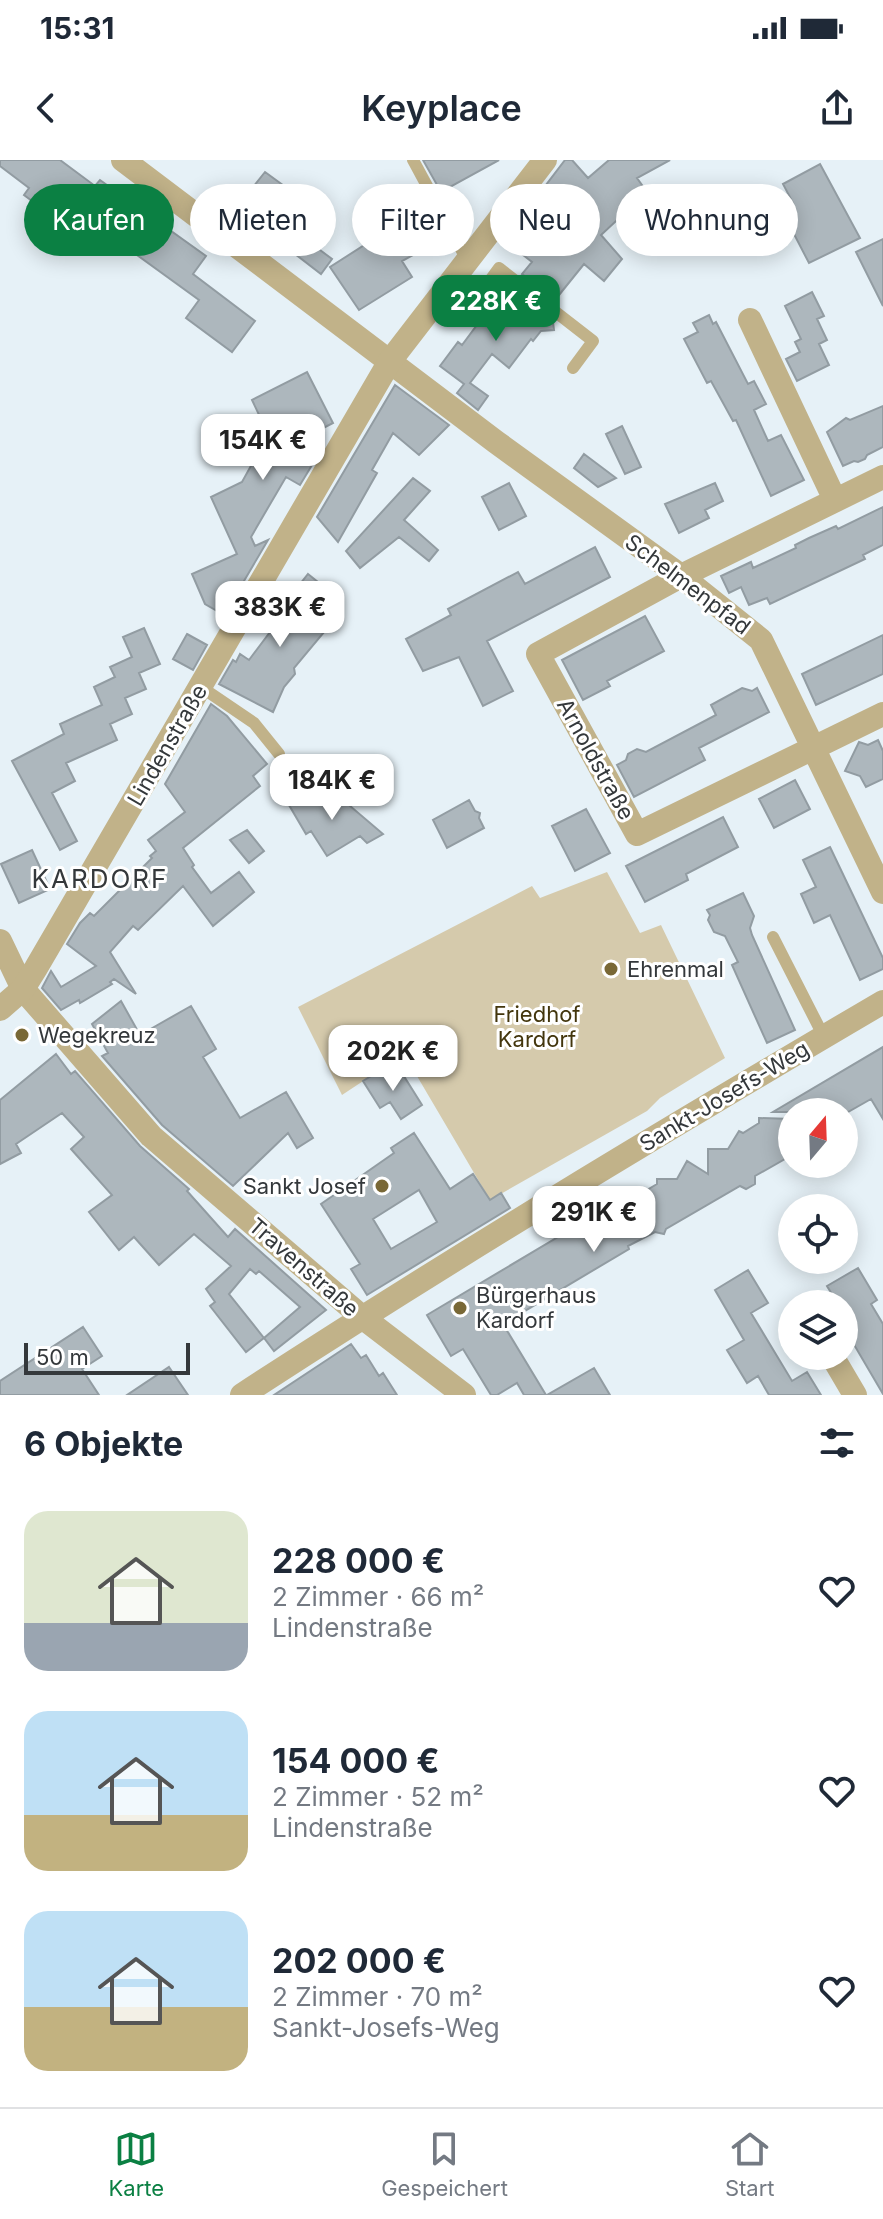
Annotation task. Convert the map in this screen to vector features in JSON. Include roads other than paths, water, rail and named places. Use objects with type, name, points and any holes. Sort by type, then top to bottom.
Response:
[{"type":"street","name":"Schelmenpfad","points":[[123,160],[681,576],[761,640],[883,892]]},
{"type":"street","name":"Lindenstraße","points":[[0,1009],[23,989],[390,361],[545,160]]},
{"type":"street","points":[[750,320],[835,500]]},
{"type":"street","points":[[681,576],[883,477]]},
{"type":"street","name":"Arnoldstraße","points":[[681,576],[538,654],[637,834],[812,747]]},
{"type":"street","points":[[812,747],[883,714]]},
{"type":"street","name":"Travenstraße","points":[[0,941],[23,989],[151,1136],[362,1317],[464,1395]]},
{"type":"street","name":"Sankt-Josefs-Weg","points":[[242,1395],[362,1317],[664,1131],[883,1002]]},
{"type":"street","points":[[840,1370],[855,1395]]},
{"type":"lane","points":[[413,160],[467,260]]},
{"type":"lane","points":[[437,298],[464,316],[499,268],[593,341],[573,368]]},
{"type":"lane","points":[[201,687],[254,723],[279,754]]},
{"type":"lane","points":[[773,937],[824,1037]]},
{"type":"place","name":"Ehrenmal","points":[[611,969]]},
{"type":"place","name":"Wegekreuz","points":[[22,1035]]},
{"type":"place","name":"Sankt Josef","points":[[382,1186]]},
{"type":"place","name":"Bürgerhaus Kardorf","points":[[460,1308]]},
{"type":"district","name":"KARDORF","points":[[100,878]]},
{"type":"park label","name":"Friedhof Kardorf","points":[[537,1026]]}]
